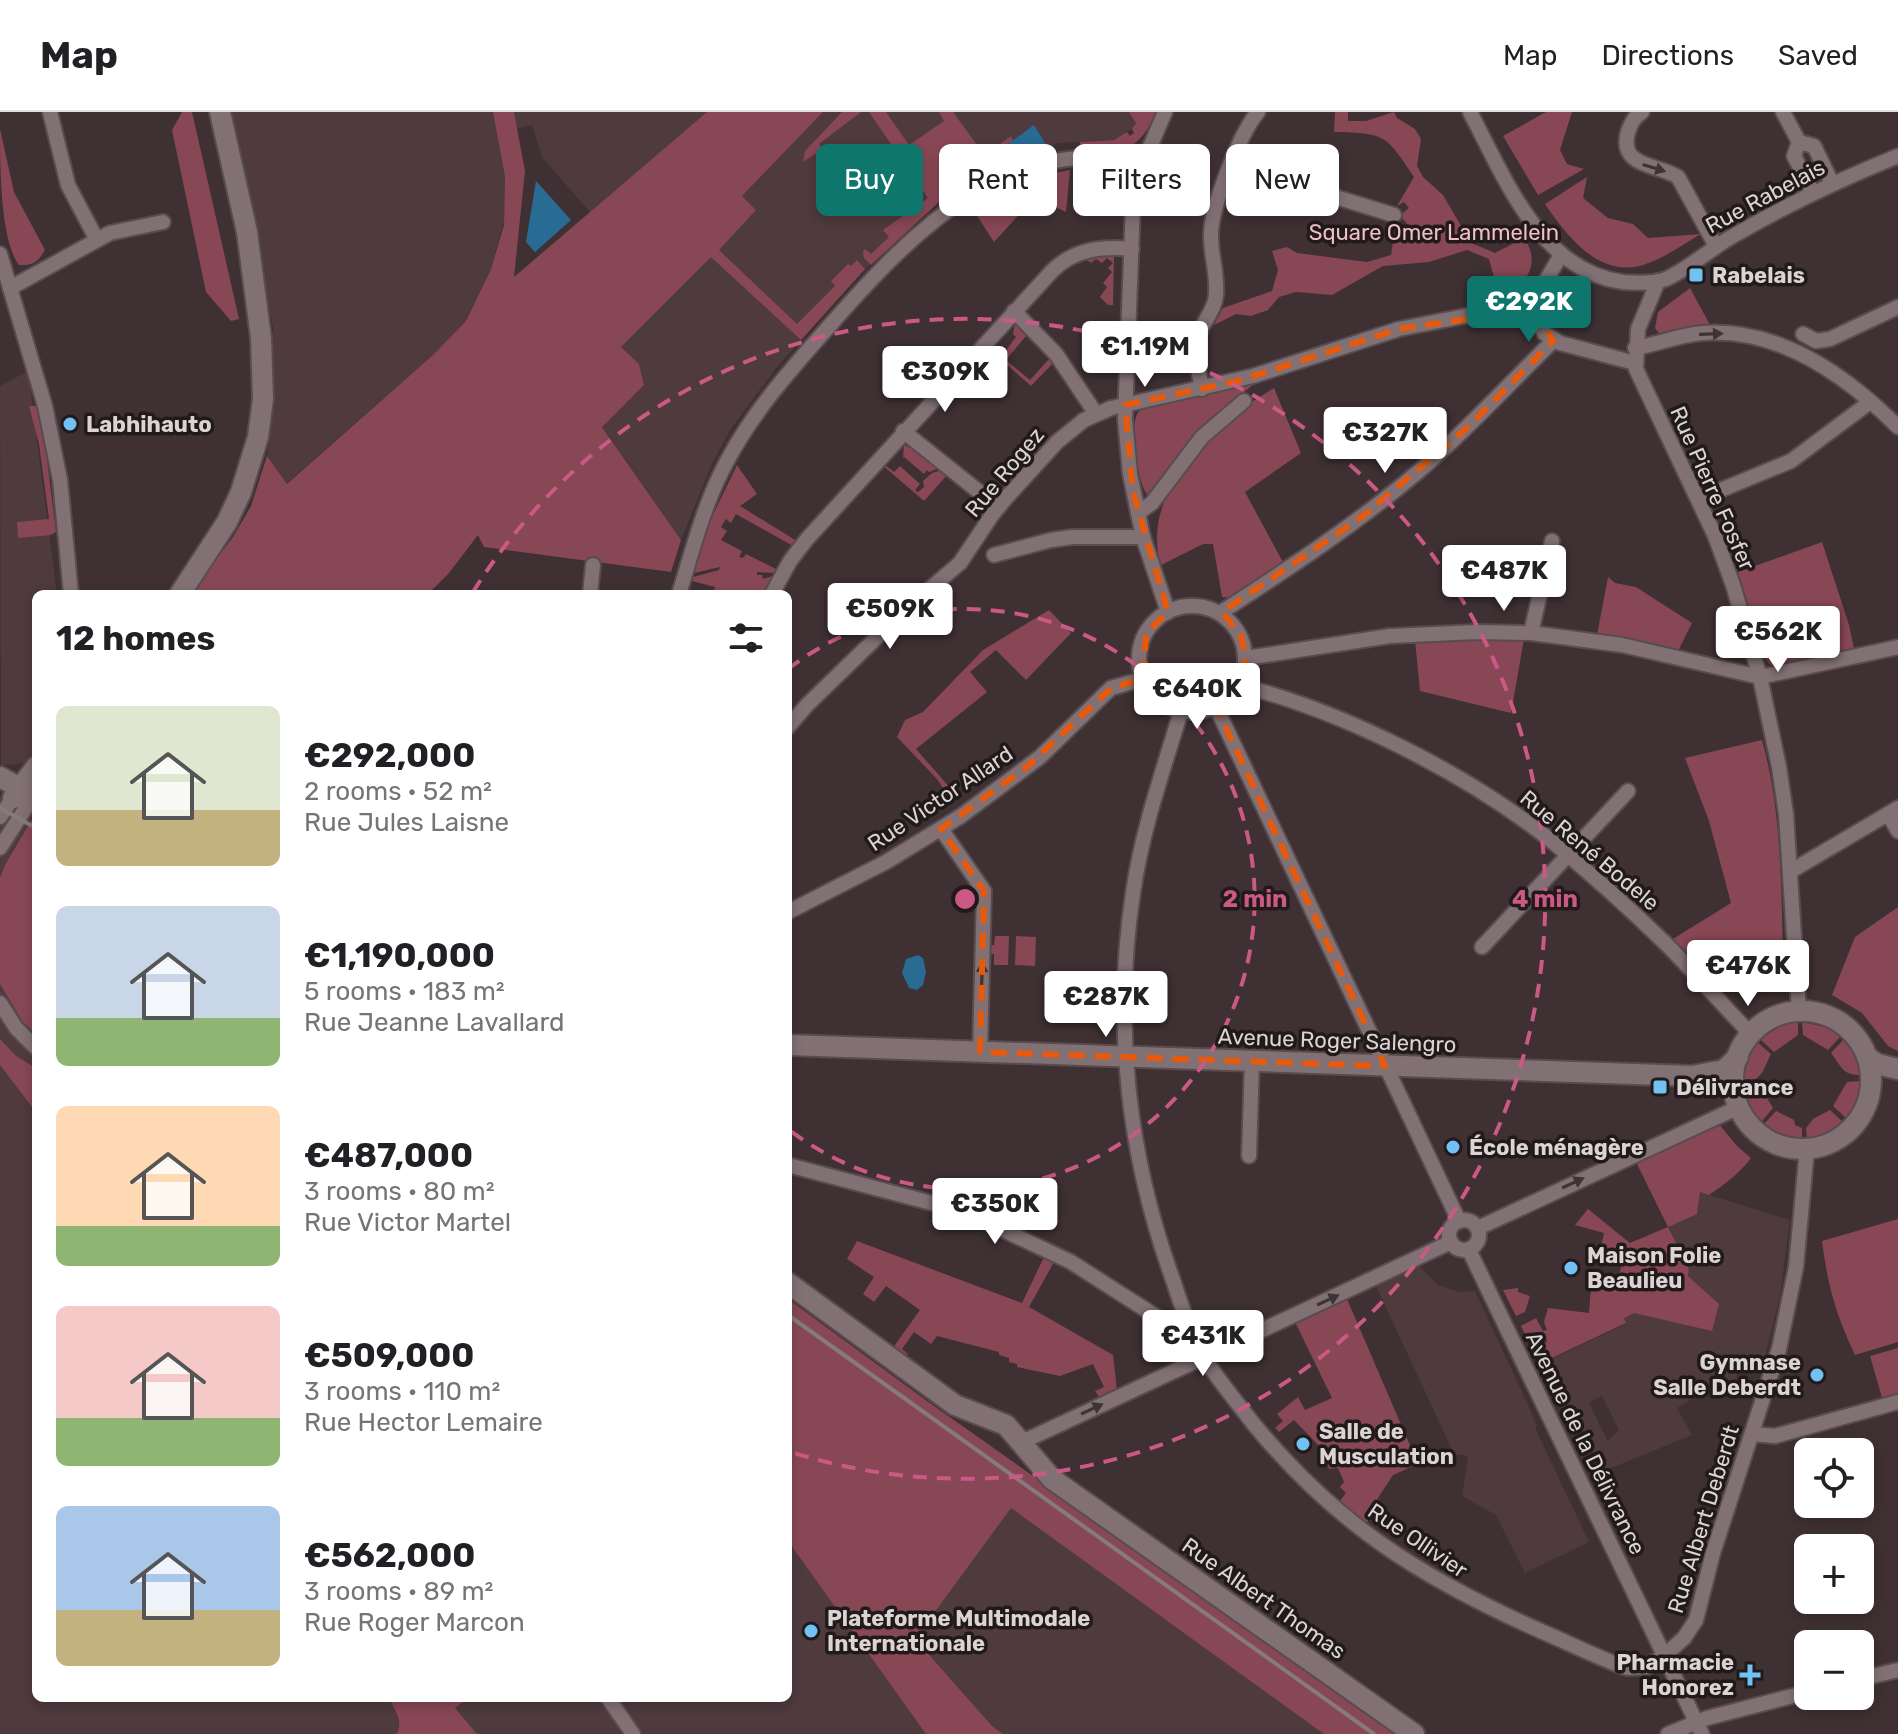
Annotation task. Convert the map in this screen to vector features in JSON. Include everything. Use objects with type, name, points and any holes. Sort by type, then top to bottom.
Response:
[{"type":"street","points":[[66,112],[50,114],[68,185],[97,240]]},
{"type":"street","points":[[207,112],[263,365]]},
{"type":"street","points":[[183,590],[216,539],[241,492],[254,454],[263,399],[263,365],[247,232],[220,112]]},
{"type":"street","points":[[1151,144],[1165,112]]},
{"type":"street","points":[[1240,144],[1258,112]]},
{"type":"street","points":[[1470,112],[1524,209],[1561,255],[1584,271],[1603,278],[1628,282],[1658,281],[1640,320],[1635,356]]},
{"type":"street","points":[[1642,112],[1633,120],[1628,132],[1626,144],[1631,157],[1678,177],[1716,246]]},
{"type":"street","points":[[1783,112],[1799,142],[1814,146],[1832,183]]},
{"type":"street","points":[[1799,142],[1794,156],[1813,193]]},
{"type":"street","name":"Rue Rabelais","points":[[1658,281],[1832,183],[1898,156]]},
{"type":"street","points":[[680,590],[707,503],[725,464],[786,375],[855,296],[929,225],[971,192],[1039,164],[1073,160]]},
{"type":"street","points":[[1202,389],[1196,353],[1197,337],[1212,310],[1216,295],[1211,230],[1226,184]]},
{"type":"street","points":[[1339,198],[1394,215]]},
{"type":"street","points":[[1133,216],[1125,405],[1128,458],[1143,537],[1168,612]]},
{"type":"street","points":[[10,288],[117,230],[163,222]]},
{"type":"street","points":[[774,590],[799,548],[903,431],[1065,260],[1094,249],[1132,249]]},
{"type":"street","points":[[0,254],[28,343],[55,455],[71,590]]},
{"type":"street","points":[[1561,255],[1540,288],[1536,309],[1540,326],[1553,341],[1635,356],[1704,333],[1750,337],[1815,362],[1870,402],[1898,427]]},
{"type":"street","points":[[1803,334],[1816,341],[1830,339],[1898,307]]},
{"type":"street","name":"Rue Rogez","points":[[792,718],[904,611],[953,571],[998,507],[1063,436],[1096,414],[1253,376],[1357,340],[1407,327],[1481,313],[1536,309]]},
{"type":"street","points":[[1014,311],[1056,354],[1096,414]]},
{"type":"street","points":[[1220,613],[1315,550],[1398,489],[1467,428],[1553,341]]},
{"type":"street","name":"Rue Pierre Fosfer","points":[[1635,356],[1638,376],[1699,499],[1733,585],[1760,677],[1779,767],[1791,871],[1799,1012]]},
{"type":"street","points":[[1138,513],[1152,503],[1202,437],[1244,401]]},
{"type":"street","points":[[1699,499],[1791,461],[1870,402]]},
{"type":"street","points":[[903,431],[998,507]]},
{"type":"street","points":[[994,555],[1051,540],[1084,536],[1143,537]]},
{"type":"street","points":[[173,590],[216,539]]},
{"type":"street","points":[[1531,633],[1552,541]]},
{"type":"street","points":[[590,590],[593,565]]},
{"type":"street","points":[[1189,606],[1220,613],[1237,629],[1246,658],[1239,685],[1225,701],[1205,711],[1181,711],[1159,700],[1143,679],[1139,663],[1140,648],[1146,633],[1155,621],[1168,612],[1189,606]]},
{"type":"street","points":[[1246,658],[1390,636],[1531,633],[1622,645],[1760,677],[1898,647]]},
{"type":"street","name":"Rue Victor Allard","points":[[792,905],[886,862],[941,829],[1040,757],[1111,688],[1143,679]]},
{"type":"street","name":"Rue René Bodele","points":[[1239,685],[1329,715],[1420,758],[1501,805],[1568,856],[1664,942],[1751,1034]]},
{"type":"street","points":[[1216,707],[1459,1221]]},
{"type":"street","name":"Rue Ollivier","points":[[1181,711],[1150,812],[1134,888],[1127,952],[1125,1057],[1130,1113],[1141,1173],[1159,1241],[1191,1331],[1204,1357],[1262,1434],[1314,1489],[1362,1530],[1420,1571],[1493,1610],[1620,1665],[1640,1668],[1664,1656]]},
{"type":"street","points":[[0,777],[25,798]]},
{"type":"street","points":[[0,848],[32,778]]},
{"type":"street","points":[[1482,947],[1628,791]]},
{"type":"street","points":[[0,817],[25,798]]},
{"type":"street","points":[[1791,871],[1893,811],[1898,831]]},
{"type":"street","points":[[941,829],[984,891],[980,1052]]},
{"type":"street","points":[[0,1003],[32,1046]]},
{"type":"street","points":[[1799,1012],[1823,1015],[1840,1023],[1858,1041],[1867,1057],[1870,1089],[1864,1110],[1852,1128],[1832,1143],[1807,1149],[1787,1148],[1769,1141],[1753,1129],[1737,1102],[1734,1077],[1738,1057],[1751,1034],[1773,1018],[1799,1012]]},
{"type":"street","points":[[0,1022],[17,1040],[32,1049]]},
{"type":"street","name":"Avenue Roger Salengro","points":[[792,1045],[1692,1076],[1730,1088],[1737,1102]]},
{"type":"street","name":"Avenue Roger Salengro","points":[[1692,1076],[1724,1070],[1738,1057]]},
{"type":"street","points":[[1867,1057],[1898,1072]]},
{"type":"street","points":[[1249,1156],[1252,1061]]},
{"type":"street","points":[[1870,1089],[1898,1072]]},
{"type":"street","points":[[1478,1228],[1737,1102]]},
{"type":"street","name":"Rue Albert Deberdt","points":[[1664,1656],[1693,1627],[1713,1553],[1779,1349],[1794,1279],[1807,1149]]},
{"type":"street","points":[[792,1166],[943,1206],[980,1219],[1071,1262],[1168,1324],[1191,1331]]},
{"type":"street","points":[[1467,1220],[1478,1228],[1479,1238],[1469,1250],[1461,1250],[1451,1242],[1449,1232],[1459,1221],[1467,1220]]},
{"type":"street","points":[[1027,1440],[1451,1242]]},
{"type":"street","name":"Avenue de la Délivrance","points":[[1469,1250],[1699,1728]]},
{"type":"street","name":"Rue Albert Thomas","points":[[792,1286],[962,1409],[1001,1422],[1027,1440],[1047,1474],[1414,1734]]},
{"type":"street","points":[[1752,1434],[1775,1436],[1898,1402]]},
{"type":"street","points":[[1874,1676],[1898,1670]]},
{"type":"street","points":[[1668,1734],[1699,1728],[1794,1697]]},
{"type":"street","points":[[611,1702],[633,1734]]},
{"type":"highlighted area","points":[[1536,309],[1553,341],[1467,428],[1363,516],[1222,612],[1241,636],[1246,658],[1239,685],[1217,709],[1385,1066],[980,1052],[984,891],[941,829],[1028,766],[1111,688],[1143,679],[1146,633],[1168,612],[1133,492],[1125,405],[1238,381],[1399,329]]},
{"type":"shaded area","points":[[226,112],[708,112],[590,212],[542,157],[532,125],[497,133],[505,177],[504,221],[491,269],[466,321],[433,355],[286,484],[267,456],[273,413],[273,327]]},
{"type":"shaded area","points":[[823,112],[1145,112],[1132,129],[1114,140],[1056,144],[939,144],[939,202],[865,269],[777,367],[730,430],[712,464],[681,540],[602,426],[644,385],[639,364],[621,347],[756,210],[742,196]]},
{"type":"shaded area","points":[[28,371],[56,590],[32,590],[32,756],[23,763],[1,766],[0,386]]},
{"type":"shaded area","points":[[0,796],[32,815],[32,1702],[792,1702],[792,1302],[1398,1734],[0,1734]]},
{"type":"shaded area","points":[[1700,1192],[1790,1220],[1780,1296],[1764,1361],[1745,1363],[1738,1370],[1735,1387],[1712,1387],[1677,1408],[1692,1435],[1594,1475],[1586,1458],[1594,1453],[1574,1411],[1565,1415],[1541,1364],[1626,1324],[1623,1318],[1634,1313],[1718,1304],[1688,1276],[1689,1269],[1668,1227]],"holes":[[[1602,1396],[1619,1430],[1608,1441],[1589,1403]]]},
{"type":"shaded area","points":[[1419,1266],[1438,1285],[1459,1292],[1475,1291],[1589,1542],[1525,1573],[1496,1515],[1462,1496],[1468,1456],[1454,1454],[1376,1286]]},
{"type":"green space","points":[[182,112],[192,112],[239,319],[231,321],[206,292],[172,130]]},
{"type":"green space","points":[[493,112],[514,112],[525,171],[514,277],[707,112],[823,112],[742,196],[756,210],[719,250],[797,324],[835,286],[831,281],[848,264],[851,266],[857,260],[865,269],[801,340],[711,257],[621,347],[639,364],[644,385],[602,427],[681,540],[671,572],[484,547],[478,535],[432,590],[193,590],[233,537],[251,506],[267,456],[287,484],[433,355],[466,321],[491,269],[504,225],[505,177]]},
{"type":"green space","points":[[842,112],[861,112],[816,144],[816,153],[803,162],[805,151]]},
{"type":"green space","points":[[869,112],[886,112],[908,144],[891,144]]},
{"type":"green space","points":[[939,112],[953,112],[976,144],[939,144],[939,202],[871,265],[864,258],[865,249],[871,254],[889,237],[883,230],[903,216],[923,216],[923,202],[928,198],[923,191],[923,144],[910,144],[944,121]]},
{"type":"green space","points":[[1129,112],[1156,112],[1142,137],[1133,144],[1080,144],[1114,140],[1127,132],[1130,136],[1136,123]]},
{"type":"green space","name":"Square Omer Lammelein","points":[[1335,112],[1348,112],[1348,121],[1366,121],[1394,112],[1397,118],[1415,129],[1421,139],[1417,166],[1423,177],[1443,195],[1471,243],[1495,253],[1524,238],[1529,247],[1531,265],[1524,281],[1509,293],[1499,296],[1489,259],[1467,250],[1429,262],[1383,266],[1332,295],[1296,292],[1279,297],[1268,310],[1251,316],[1236,314],[1214,325],[1223,308],[1272,291],[1278,270],[1272,251],[1287,247],[1297,253],[1367,262],[1391,255],[1396,224],[1401,230],[1408,225],[1402,218],[1409,208],[1404,202],[1397,206],[1414,177],[1397,152],[1383,139],[1334,132]]},
{"type":"green space","points":[[1546,112],[1572,112],[1560,150],[1567,164],[1584,169],[1538,195],[1503,136]]},
{"type":"green space","points":[[0,129],[14,192],[45,250],[28,265],[19,265],[8,238],[2,201]]},
{"type":"green space","points":[[1011,136],[1013,140],[1008,144],[1001,143]]},
{"type":"green space","points":[[1070,170],[1066,212],[1057,208],[1057,173]]},
{"type":"green space","points":[[1587,177],[1583,198],[1608,218],[1633,224],[1648,238],[1701,234],[1658,259],[1634,267],[1618,267],[1603,262],[1576,243],[1545,204]]},
{"type":"green space","points":[[977,216],[1018,216],[994,242]]},
{"type":"green space","points":[[1114,253],[1113,305],[1108,305],[1100,297],[1107,287],[1103,283],[1112,272],[1108,268],[1113,263],[1107,258],[1102,263],[1096,259],[1091,263],[1084,258]]},
{"type":"green space","points":[[1690,288],[1710,325],[1659,333],[1655,328],[1658,312]]},
{"type":"green space","points":[[1015,323],[1038,341],[1036,344],[1026,336],[1006,360],[1030,380],[1049,359],[1042,352],[1045,348],[1054,362],[1031,386],[987,347],[993,347],[1001,357],[1016,337],[1013,334]]},
{"type":"green space","points":[[1255,383],[1219,413],[1151,494],[1147,494],[1138,469],[1135,444],[1135,423],[1139,411],[1145,407]]},
{"type":"green space","points":[[1274,388],[1301,453],[1245,492],[1285,566],[1232,598],[1222,597],[1213,544],[1203,544],[1161,565],[1157,538],[1161,511],[1172,486],[1207,439],[1229,419]]},
{"type":"green space","points":[[29,406],[36,406],[47,459],[56,532],[18,538],[17,522],[49,519],[39,444]]},
{"type":"green space","points":[[904,445],[916,447],[942,467],[927,470],[924,474],[903,458]]},
{"type":"green space","points":[[886,462],[885,465],[894,472],[900,466],[920,484],[915,490],[918,492],[924,487],[923,481],[932,473],[945,469],[949,473],[924,501],[880,463]]},
{"type":"green space","points":[[737,465],[757,494],[740,506],[797,541],[793,546],[736,514],[731,523],[726,519],[721,527],[727,531],[721,540],[742,551],[739,557],[743,558],[746,554],[778,570],[775,573],[757,572],[763,579],[773,576],[767,590],[714,590],[715,587],[692,581],[693,577],[719,570],[720,567],[694,573],[709,523]]},
{"type":"green space","points":[[1822,542],[1855,653],[1775,670],[1765,659],[1738,572]]},
{"type":"green space","points":[[1608,577],[1615,583],[1636,587],[1692,623],[1677,653],[1597,635]]},
{"type":"green space","points":[[1049,610],[1071,633],[1026,680],[996,650],[970,672],[987,692],[916,749],[958,797],[952,802],[937,779],[897,737],[905,720],[923,712],[983,650]]},
{"type":"green space","points":[[1524,639],[1511,713],[1420,691],[1415,640]]},
{"type":"green space","points":[[1762,740],[1776,817],[1783,949],[1756,952],[1708,977],[1673,939],[1731,903],[1709,821],[1685,758]]},
{"type":"green space","points":[[32,819],[32,1030],[23,1022],[0,984],[0,878]]},
{"type":"green space","points":[[1898,907],[1898,1051],[1888,1046],[1862,1013],[1832,995],[1855,937]]},
{"type":"green space","points":[[995,936],[1009,936],[1008,965],[994,965],[994,954],[988,954],[988,946],[994,945]]},
{"type":"green space","points":[[1016,936],[1036,937],[1035,966],[1015,965]]},
{"type":"green space","points":[[1798,1022],[1798,1035],[1774,1052],[1760,1039],[1783,1025]]},
{"type":"green space","points":[[1802,1022],[1830,1028],[1841,1036],[1828,1050],[1803,1035]]},
{"type":"green space","points":[[0,1039],[16,1056],[32,1066],[32,1107],[0,1065]]},
{"type":"green space","points":[[1844,1039],[1853,1050],[1861,1075],[1846,1072],[1831,1053]]},
{"type":"green space","points":[[1757,1042],[1771,1054],[1756,1079],[1743,1079],[1744,1068]]},
{"type":"green space","points":[[1861,1081],[1854,1109],[1847,1119],[1833,1106],[1847,1082]]},
{"type":"green space","points":[[1757,1086],[1773,1108],[1761,1122],[1752,1110],[1743,1087]]},
{"type":"green space","points":[[1830,1110],[1844,1123],[1834,1131],[1807,1139],[1806,1128],[1813,1119]]},
{"type":"green space","points":[[1776,1111],[1802,1128],[1802,1139],[1775,1132],[1764,1124]]},
{"type":"green space","points":[[1718,1123],[1751,1158],[1732,1178],[1709,1195],[1700,1192],[1697,1214],[1668,1227],[1636,1162]]},
{"type":"green space","points":[[1588,1209],[1630,1243],[1668,1227],[1689,1269],[1688,1276],[1719,1304],[1712,1331],[1634,1313],[1624,1318],[1626,1323],[1539,1364],[1532,1349],[1547,1342],[1546,1338],[1530,1345],[1521,1326],[1536,1318],[1543,1331],[1547,1330],[1544,1322],[1548,1308],[1589,1313],[1591,1286],[1614,1291],[1622,1264],[1605,1259],[1608,1250],[1601,1247],[1604,1233],[1575,1225]]},
{"type":"green space","points":[[1898,1219],[1898,1342],[1855,1355],[1833,1299],[1822,1241]]},
{"type":"green space","points":[[857,1241],[1022,1303],[1044,1257],[1054,1262],[1029,1307],[1113,1355],[1117,1390],[1100,1398],[1095,1391],[1104,1387],[1093,1364],[1060,1376],[1017,1367],[999,1352],[937,1336],[931,1344],[914,1332],[902,1349],[908,1354],[905,1358],[892,1349],[920,1310],[886,1286],[874,1302],[863,1294],[874,1277],[847,1259]]},
{"type":"green space","points":[[1518,1288],[1518,1292],[1530,1296],[1525,1312],[1516,1316],[1503,1290]]},
{"type":"green space","points":[[1347,1299],[1418,1464],[1393,1475],[1366,1525],[1339,1502],[1346,1493],[1340,1487],[1344,1482],[1338,1468],[1329,1469],[1321,1448],[1294,1420],[1279,1432],[1275,1428],[1283,1421],[1277,1414],[1298,1397],[1305,1410],[1332,1398],[1295,1322]]},
{"type":"green space","points":[[792,1302],[1398,1734],[1324,1734],[1011,1508],[915,1639],[992,1726],[1003,1734],[926,1734],[792,1547]]},
{"type":"green space","points":[[1898,1348],[1898,1397],[1883,1401],[1870,1356]]},
{"type":"green space","points":[[391,1702],[463,1702],[455,1708],[477,1734],[396,1734],[399,1721]]},
{"type":"water","points":[[1034,125],[1045,143],[1041,144],[1008,144]]},
{"type":"water","points":[[536,181],[571,220],[535,252],[526,242]]},
{"type":"water","points":[[918,955],[923,958],[926,972],[923,985],[917,990],[909,988],[902,973],[906,959]]},
{"type":"railway","points":[[0,808],[32,826]]},
{"type":"railway","points":[[792,1318],[1374,1734]]},
{"type":"place","name":"Rabelais","points":[[1696,275]]},
{"type":"place","name":"Labhihauto","points":[[70,424]]},
{"type":"place","name":"Délivrance","points":[[1660,1087]]},
{"type":"place","name":"École ménagère","points":[[1453,1147]]},
{"type":"place","name":"Maison Folie Beaulieu","points":[[1571,1268]]},
{"type":"place","name":"Gymnase Salle Deberdt","points":[[1817,1375]]},
{"type":"place","name":"Salle de Musculation","points":[[1303,1444]]},
{"type":"place","name":"Plateforme Multimodale Internationale","points":[[811,1631]]},
{"type":"place","name":"Pharmacie Honorez","points":[[1750,1675]]}]
